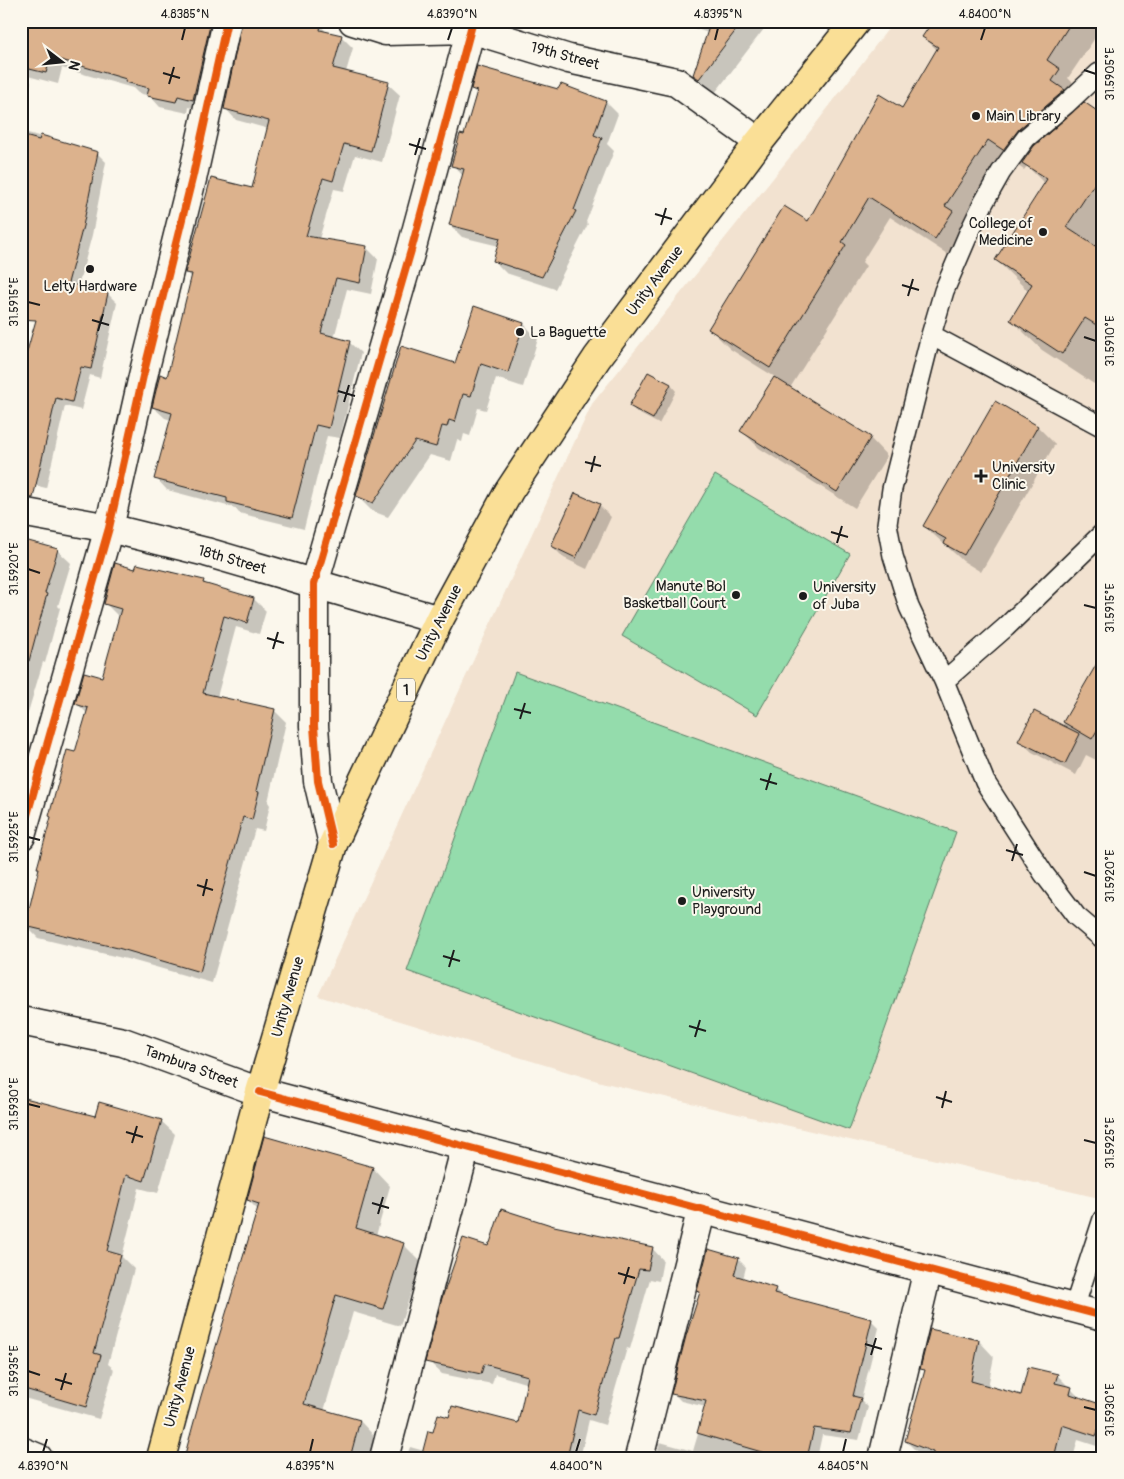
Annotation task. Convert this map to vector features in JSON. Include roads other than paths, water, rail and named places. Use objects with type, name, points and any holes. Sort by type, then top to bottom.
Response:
[{"type":"main road","name":"Unity Avenue","points":[[161,1458],[260,1092],[333,844],[439,620],[509,491],[597,358],[759,142],[856,21]]},
{"type":"street","points":[[21,836],[109,528],[143,376],[193,175],[227,21]]},
{"type":"street","name":"19th Street","points":[[353,21],[385,30],[472,25],[568,58],[676,82],[759,142]]},
{"type":"street","points":[[333,844],[318,781],[315,735],[314,584],[409,257],[472,25]]},
{"type":"street","name":"18th Street","points":[[21,512],[109,528],[206,552],[439,620]]},
{"type":"street","name":"Tambura Street","points":[[21,1021],[123,1042],[260,1092],[1103,1316]]},
{"type":"street","points":[[384,1458],[466,1146]]},
{"type":"street","points":[[639,1458],[702,1208]]},
{"type":"street","points":[[883,1458],[928,1269]]},
{"type":"street","points":[[21,1451],[38,1458]]},
{"type":"lane","points":[[1102,73],[1026,138],[1001,172],[984,202],[944,291],[892,489],[887,524],[893,556],[909,607],[944,680],[985,782],[1044,874],[1076,916],[1103,939]]},
{"type":"lane","points":[[931,335],[1103,427]]},
{"type":"lane","points":[[944,680],[1006,627],[1103,533]]},
{"type":"lane","points":[[1074,1308],[1103,1220]]},
{"type":"place","name":"Main Library","points":[[976,116]]},
{"type":"place","name":"College of Medicine","points":[[1043,232]]},
{"type":"place","name":"Lelty Hardware","points":[[90,269]]},
{"type":"place","name":"La Baguette","points":[[520,332]]},
{"type":"place","name":"University Clinic","points":[[981,476]]},
{"type":"place","name":"Manute Bol Basketball Court","points":[[736,595]]},
{"type":"place","name":"University of Juba","points":[[803,596]]},
{"type":"place","name":"University Playground","points":[[682,901]]}]
